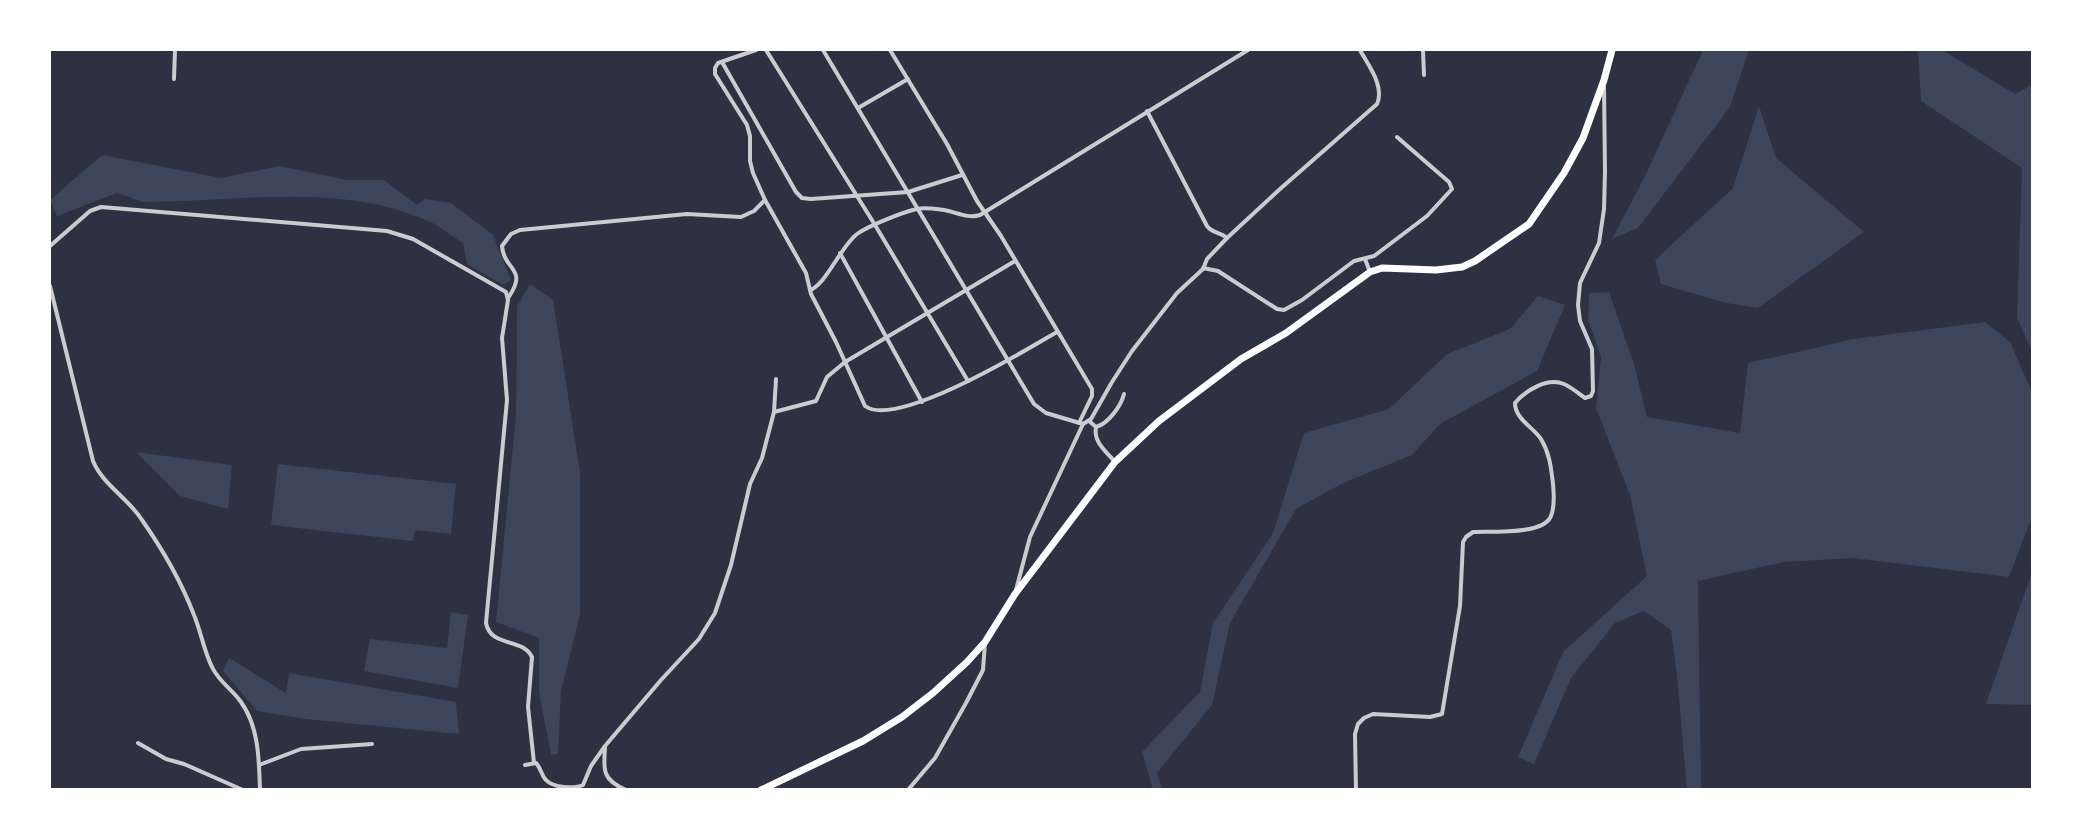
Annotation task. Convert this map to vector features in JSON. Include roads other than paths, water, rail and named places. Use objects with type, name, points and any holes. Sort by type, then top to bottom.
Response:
[{"type":"main road","points":[[761,789],[863,741],[902,717],[933,693],[985,642],[1015,594],[1115,462],[1159,421],[1241,359],[1301,323],[1370,272],[1382,268],[1436,270],[1462,267],[1475,261],[1529,224],[1564,173],[1582,138],[1604,80],[1612,50]]},
{"type":"street","points":[[174,79],[175,50]]},
{"type":"street","points":[[756,50],[716,65],[715,74],[749,130],[751,165],[765,200],[806,273],[810,290],[863,404],[870,410],[890,409],[922,402],[1008,361],[1057,332]]},
{"type":"street","points":[[766,50],[875,225],[968,381]]},
{"type":"street","points":[[823,50],[1037,407],[1046,413],[1081,423],[1089,421],[1132,351],[1177,292],[1203,268],[1207,259],[1227,238],[1377,104],[1380,96],[1379,87],[1360,50]]},
{"type":"street","points":[[890,50],[947,144],[962,175],[1092,389],[1092,396],[1081,423],[1030,537],[1015,594]]},
{"type":"street","points":[[810,290],[820,285],[840,253],[856,235],[918,208],[947,211],[972,217],[985,213],[1248,50]]},
{"type":"street","points":[[1424,50],[1424,75]]},
{"type":"street","points":[[722,62],[797,194],[802,198],[908,192],[962,175]]},
{"type":"street","points":[[858,108],[908,79]]},
{"type":"street","points":[[1356,789],[1355,734],[1358,724],[1364,718],[1373,714],[1430,717],[1442,714],[1460,606],[1463,542],[1466,537],[1473,532],[1534,529],[1544,525],[1551,517],[1554,500],[1550,456],[1541,438],[1517,414],[1515,403],[1523,393],[1544,384],[1562,383],[1585,398],[1591,396],[1593,391],[1593,349],[1580,321],[1578,305],[1580,283],[1599,243],[1604,209],[1604,80]]},
{"type":"street","points":[[1147,111],[1208,226],[1212,231],[1221,233],[1227,238]]},
{"type":"street","points":[[1203,268],[1218,271],[1282,310],[1302,300],[1354,261],[1374,256],[1427,216],[1452,189],[1449,182],[1397,137]]},
{"type":"street","points":[[765,200],[754,211],[741,217],[687,214],[520,230],[511,234],[502,246],[517,279],[515,288],[508,297],[502,338],[507,400],[486,623],[493,636],[525,648],[532,657],[528,707],[534,763],[538,765],[544,779],[549,783],[578,787],[585,782],[591,766],[605,746],[699,639],[715,613],[731,565],[750,484],[762,458],[774,412],[776,379]]},
{"type":"street","points":[[50,246],[90,211],[101,207],[387,231],[413,239],[506,292],[508,297]]},
{"type":"street","points":[[840,253],[922,402]]},
{"type":"street","points":[[1365,259],[1370,272]]},
{"type":"street","points":[[774,412],[816,401],[827,377],[845,362],[1015,261]]},
{"type":"street","points":[[50,286],[85,434],[97,471],[140,517],[176,574],[213,669],[221,682],[243,704],[255,736],[260,789]]},
{"type":"street","points":[[1096,427],[1101,426],[1117,409],[1124,394]]},
{"type":"street","points":[[1089,421],[1096,427]]},
{"type":"street","points":[[1096,427],[1095,438],[1115,462]]},
{"type":"street","points":[[908,789],[935,758],[966,703],[983,670],[985,642]]},
{"type":"street","points":[[138,743],[166,759],[184,764],[243,789]]},
{"type":"street","points":[[259,765],[301,749],[372,744]]},
{"type":"street","points":[[605,746],[606,774],[614,784],[627,789]]},
{"type":"street","points":[[525,765],[534,763]]}]
